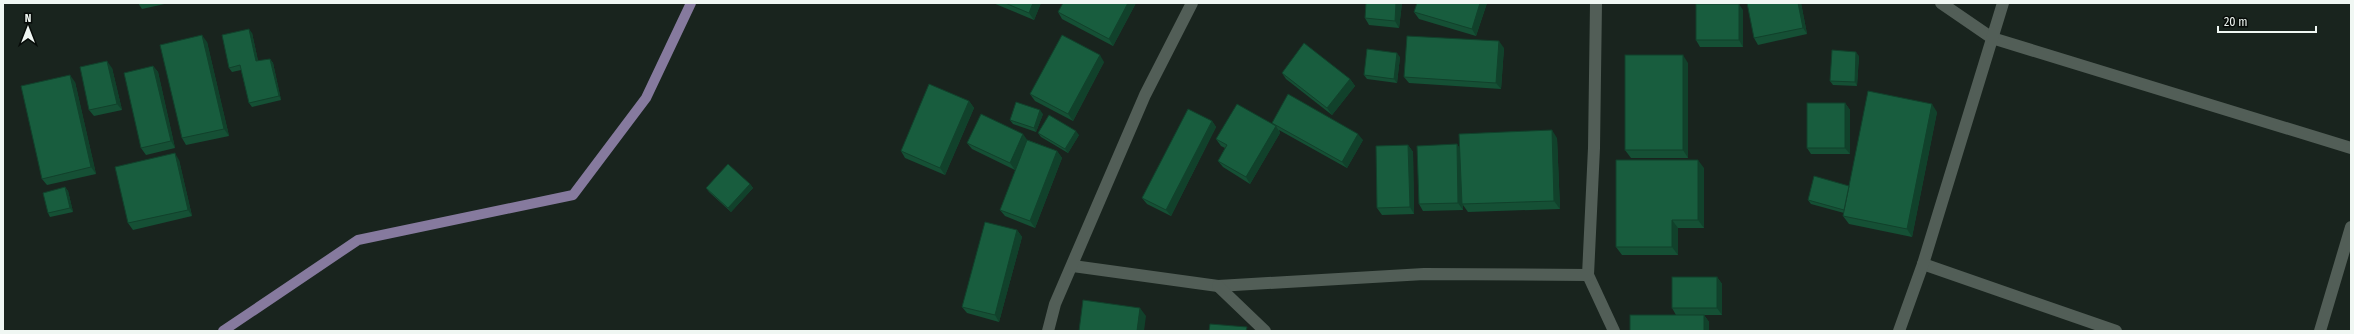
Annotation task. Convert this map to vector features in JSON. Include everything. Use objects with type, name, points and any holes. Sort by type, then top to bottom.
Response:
[{"type":"street","points":[[1048,331],[1055,304],[1073,266],[1145,95],[1192,3]]},
{"type":"street","points":[[1596,3],[1594,148],[1588,275],[1614,331]]},
{"type":"street","points":[[1941,3],[1992,38],[2351,148]]},
{"type":"street","points":[[1899,331],[1923,264],[2003,3]]},
{"type":"street","points":[[2320,331],[2351,227]]},
{"type":"street","points":[[1923,264],[2116,331]]},
{"type":"street","points":[[1073,266],[1218,286],[1424,274],[1588,275]]},
{"type":"street","points":[[1218,286],[1265,331]]},
{"type":"building","points":[[1005,3],[1033,3],[1029,13]]},
{"type":"building","points":[[1063,3],[1128,3],[1109,39],[1058,12]]},
{"type":"building","points":[[1366,3],[1396,3],[1395,21],[1365,18]]},
{"type":"building","points":[[1417,3],[1480,3],[1472,29],[1414,12]]},
{"type":"building","points":[[1747,3],[1798,3],[1803,28],[1754,38]]},
{"type":"building","points":[[1696,4],[1739,4],[1739,40],[1696,40]]},
{"type":"building","points":[[249,29],[256,61],[270,59],[279,96],[249,103],[240,65],[229,68],[222,35]]},
{"type":"building","points":[[202,35],[224,129],[182,138],[160,45]]},
{"type":"building","points":[[1062,35],[1100,55],[1068,114],[1030,94]]},
{"type":"building","points":[[1407,36],[1499,41],[1496,83],[1404,77]]},
{"type":"building","points":[[1304,43],[1350,79],[1327,108],[1282,73]]},
{"type":"building","points":[[1367,49],[1397,53],[1394,79],[1364,75]]},
{"type":"building","points":[[1832,50],[1856,52],[1855,82],[1830,81]]},
{"type":"building","points":[[1625,55],[1683,55],[1683,150],[1625,150]]},
{"type":"building","points":[[107,61],[117,104],[89,110],[80,67]]},
{"type":"building","points":[[153,66],[171,141],[141,148],[124,73]]},
{"type":"building","points":[[70,75],[91,167],[42,179],[21,86]]},
{"type":"building","points":[[929,84],[969,101],[940,168],[901,151]]},
{"type":"building","points":[[1868,91],[1932,104],[1907,229],[1843,216]]},
{"type":"building","points":[[1288,94],[1358,134],[1342,162],[1272,123]]},
{"type":"building","points":[[1016,102],[1040,110],[1034,128],[1010,120]]},
{"type":"building","points":[[1807,103],[1845,103],[1845,148],[1807,148]]},
{"type":"building","points":[[1237,104],[1276,126],[1246,177],[1218,161],[1227,145],[1216,139]]},
{"type":"building","points":[[1188,109],[1212,121],[1166,210],[1142,198]]},
{"type":"building","points":[[981,114],[1023,134],[1010,163],[967,143]]},
{"type":"building","points":[[1049,115],[1076,131],[1065,149],[1038,133]]},
{"type":"building","points":[[1552,130],[1554,201],[1462,204],[1459,134]]},
{"type":"building","points":[[1027,140],[1057,151],[1030,221],[1000,210]]},
{"type":"building","points":[[1457,144],[1458,203],[1419,204],[1417,146]]},
{"type":"building","points":[[1408,145],[1410,207],[1377,208],[1376,146]]},
{"type":"building","points":[[175,153],[188,210],[128,223],[115,167]]},
{"type":"building","points":[[1616,160],[1698,160],[1698,220],[1672,220],[1672,247],[1616,247]]},
{"type":"building","points":[[728,164],[750,184],[728,208],[706,188]]},
{"type":"building","points":[[1814,176],[1849,186],[1844,210],[1808,200]]},
{"type":"building","points":[[65,187],[70,208],[48,213],[43,193]]},
{"type":"building","points":[[985,222],[1017,230],[995,315],[962,307]]},
{"type":"building","points":[[1672,277],[1717,277],[1717,308],[1672,308]]},
{"type":"building","points":[[1083,300],[1140,308],[1137,331],[1079,331]]},
{"type":"building","points":[[1630,315],[1704,315],[1704,331],[1630,331]]},
{"type":"building","points":[[1210,324],[1247,327],[1246,331],[1209,331]]},
{"type":"waterway","points":[[223,331],[358,240],[573,195],[646,98],[691,3]]}]
